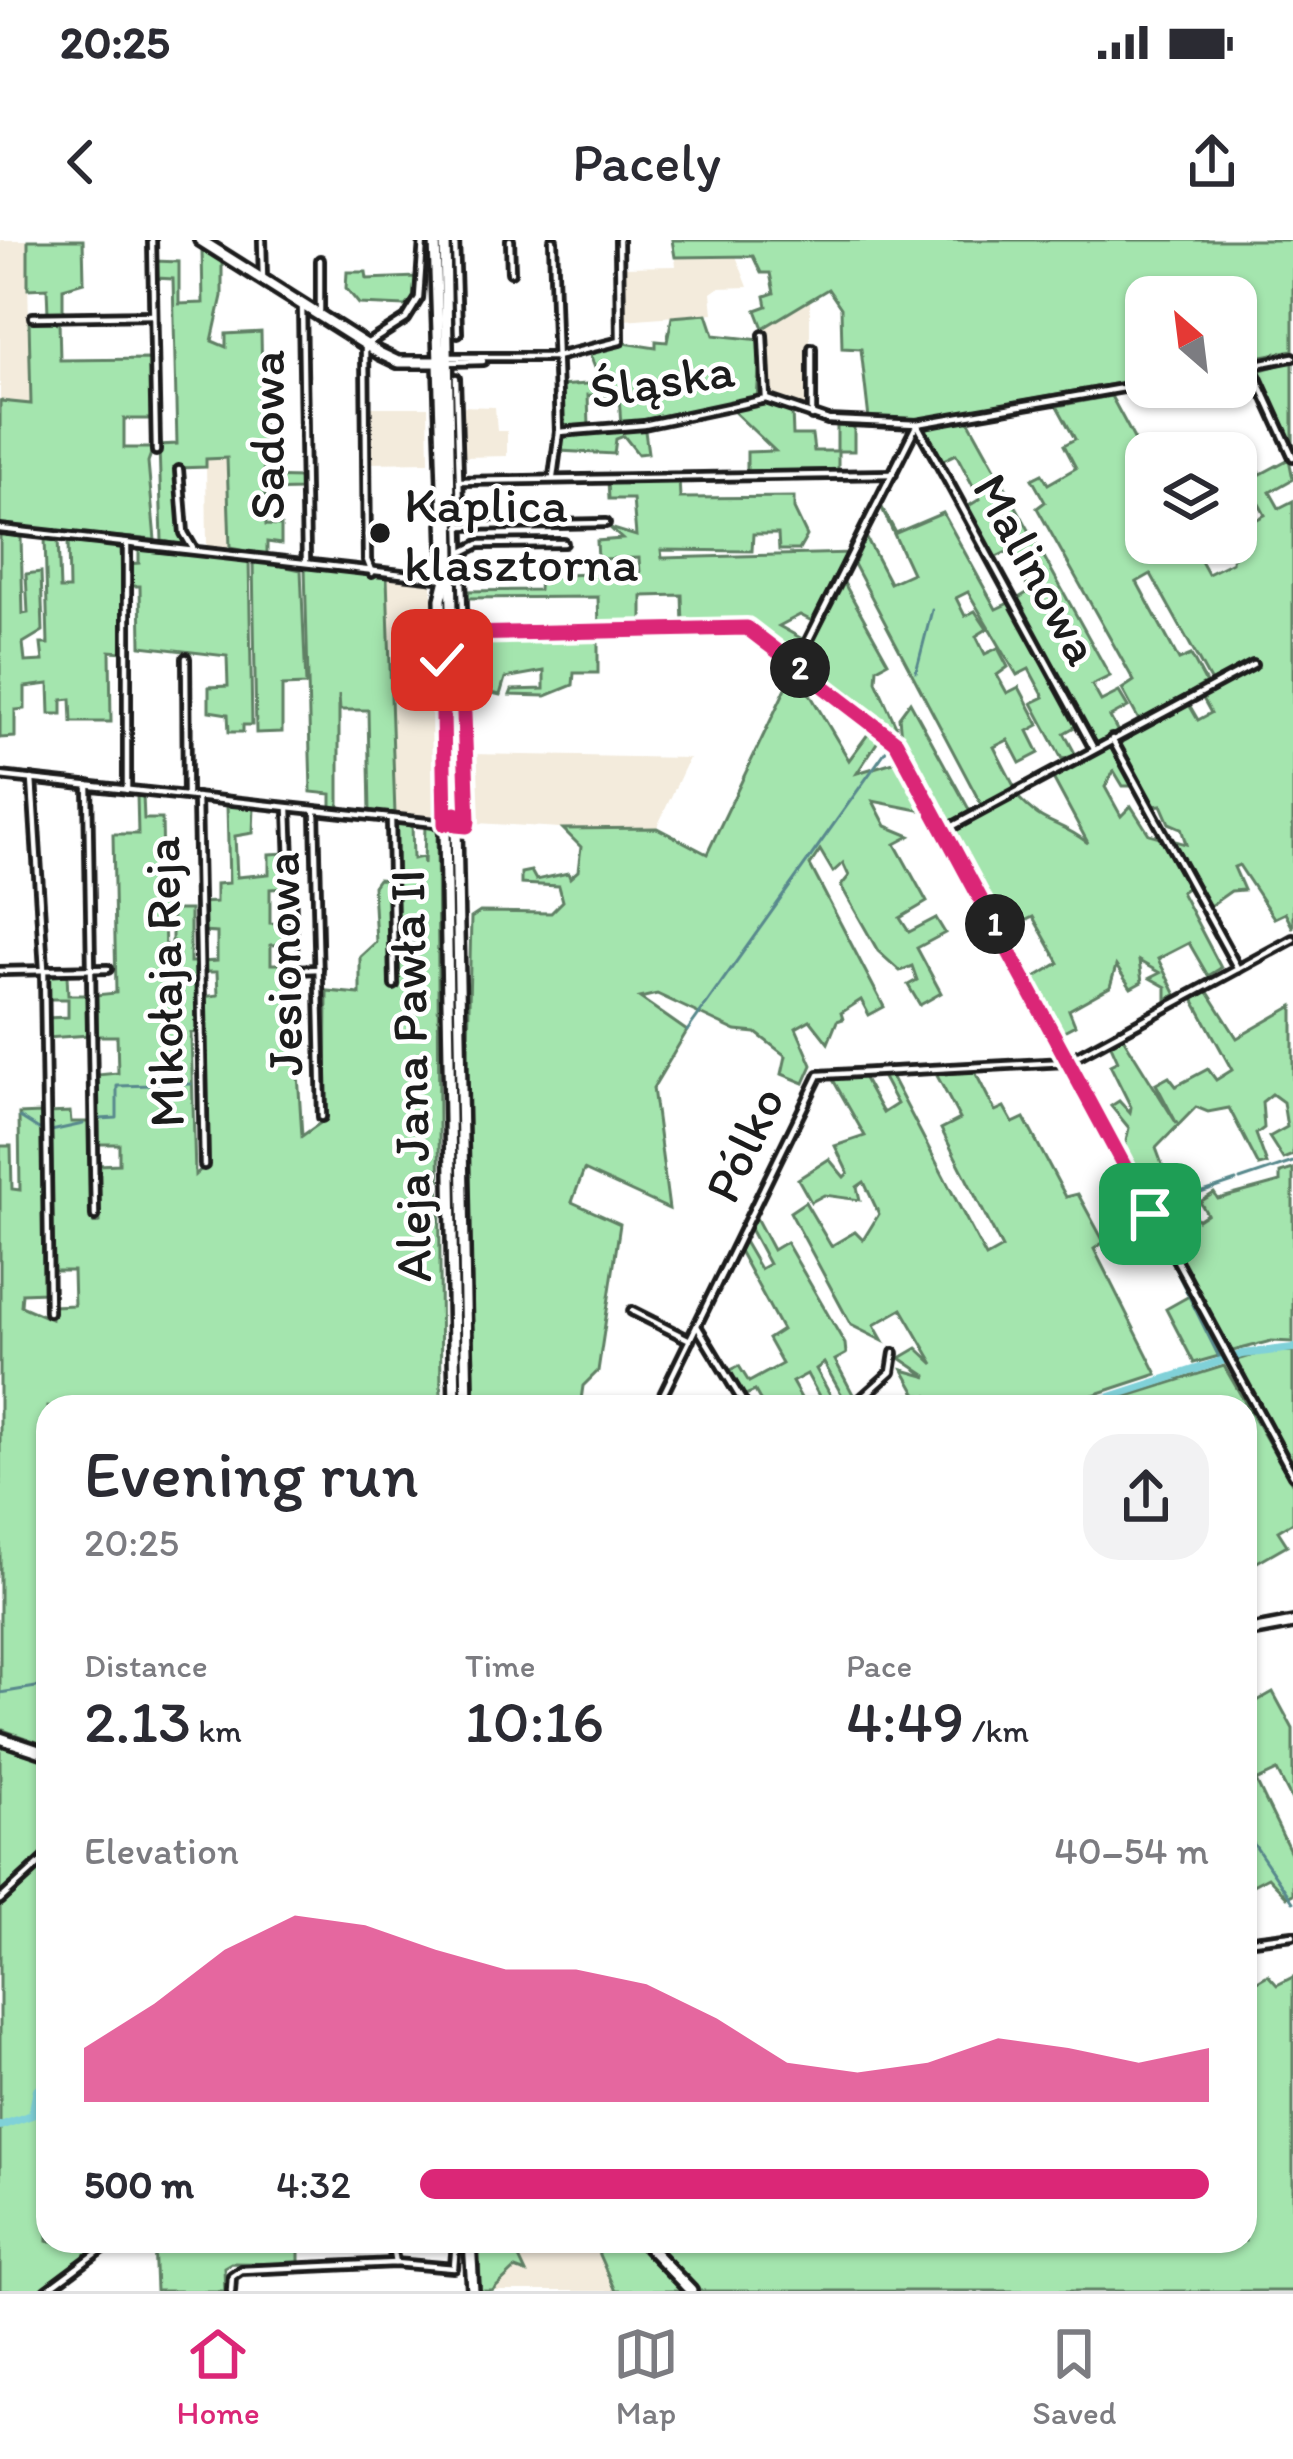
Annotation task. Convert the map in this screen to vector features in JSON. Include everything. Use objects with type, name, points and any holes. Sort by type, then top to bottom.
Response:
[{"type":"main road","points":[[200,240],[389,358],[442,360]]},
{"type":"main road","name":"Aleja Jana Pawła II","points":[[435,240],[442,360],[466,1395]]},
{"type":"main road","name":"Aleja Jana Pawła II","points":[[445,240],[446,579],[441,599],[453,825],[455,1395]]},
{"type":"main road","points":[[1257,1630],[1293,1623]]},
{"type":"main road","points":[[0,1738],[36,1750]]},
{"type":"main road","points":[[465,2253],[470,2291]]},
{"type":"main road","points":[[655,2253],[691,2291]]},
{"type":"street","points":[[152,240],[156,451]]},
{"type":"street","points":[[262,240],[263,279]]},
{"type":"street","points":[[372,573],[367,560],[365,345],[375,334],[400,324],[418,298],[423,240]]},
{"type":"street","points":[[455,240],[458,333]]},
{"type":"street","points":[[510,240],[511,272]]},
{"type":"street","points":[[553,477],[559,432],[554,240]]},
{"type":"street","points":[[442,360],[556,357],[620,340],[619,240]]},
{"type":"street","points":[[320,260],[320,316]]},
{"type":"street","name":"Sadowa","points":[[302,304],[303,556],[308,564]]},
{"type":"street","points":[[33,317],[153,315]]},
{"type":"street","points":[[763,335],[766,399]]},
{"type":"street","points":[[812,348],[812,416]]},
{"type":"street","points":[[1257,364],[1293,357]]},
{"type":"street","points":[[0,776],[467,826],[456,378]]},
{"type":"street","points":[[1257,378],[1293,457]]},
{"type":"street","name":"Śląska","points":[[559,432],[644,425],[766,399],[812,416],[917,424],[1125,388]]},
{"type":"street","points":[[796,665],[917,424]]},
{"type":"street","name":"Malinowa","points":[[917,424],[1094,749]]},
{"type":"street","points":[[179,470],[184,533],[194,550]]},
{"type":"street","points":[[459,481],[893,474]]},
{"type":"street","points":[[459,526],[606,524]]},
{"type":"street","points":[[0,529],[446,579]]},
{"type":"street","points":[[127,543],[127,790]]},
{"type":"street","points":[[460,553],[479,544],[565,543]]},
{"type":"street","points":[[461,634],[747,628],[896,742],[1247,1395]]},
{"type":"street","points":[[186,658],[187,796]]},
{"type":"street","points":[[944,831],[1253,665]]},
{"type":"street","points":[[1112,740],[1238,969]]},
{"type":"street","points":[[32,779],[44,969],[49,1312]]},
{"type":"street","points":[[88,785],[94,1216]]},
{"type":"street","name":"Mikołaja Reja","points":[[196,797],[204,1166]]},
{"type":"street","points":[[288,807],[294,970],[319,969]]},
{"type":"street","name":"Jesionowa","points":[[316,809],[322,1117]]},
{"type":"street","points":[[391,818],[394,985]]},
{"type":"street","points":[[1070,1060],[1293,939]]},
{"type":"street","points":[[0,971],[108,969]]},
{"type":"street","name":"Pólko","points":[[663,1395],[819,1075],[1070,1060]]},
{"type":"street","points":[[632,1311],[690,1340]]},
{"type":"street","points":[[697,1326],[739,1395]]},
{"type":"street","points":[[865,1395],[891,1372],[894,1353]]},
{"type":"street","points":[[1257,1412],[1293,1475]]},
{"type":"street","points":[[0,1900],[36,1867]]},
{"type":"street","points":[[1257,1940],[1293,1936]]},
{"type":"street","points":[[46,2291],[97,2253]]},
{"type":"street","points":[[394,2253],[395,2264]]},
{"type":"street","points":[[231,2291],[234,2273],[395,2264],[454,2268],[459,2253]]},
{"type":"shaded area","points":[[0,240],[27,240],[31,404],[0,401]]},
{"type":"shaded area","points":[[736,256],[748,287],[718,288],[711,293],[713,313],[624,320],[623,267],[676,266],[675,257]]},
{"type":"shaded area","points":[[810,296],[810,407],[794,406],[768,393],[763,328]]},
{"type":"shaded area","points":[[458,406],[495,407],[497,431],[507,431],[507,456],[463,457]]},
{"type":"shaded area","points":[[369,407],[428,407],[429,462],[370,463]]},
{"type":"shaded area","points":[[228,458],[230,548],[207,548],[206,459]]},
{"type":"shaded area","points":[[387,577],[432,582],[432,639],[413,641],[414,660],[433,669],[435,813],[426,818],[395,812]]},
{"type":"shaded area","points":[[469,754],[689,758],[657,827],[560,828],[477,823],[477,810],[470,810]]},
{"type":"shaded area","points":[[479,2253],[598,2253],[615,2291],[480,2291]]},
{"type":"green space","points":[[28,240],[83,240],[84,282],[63,288],[63,313],[48,313],[47,288],[28,289]]},
{"type":"green space","points":[[672,240],[1293,240],[1293,350],[1257,357],[1257,276],[1125,276],[1125,382],[914,420],[869,419],[861,349],[842,348],[841,308],[828,289],[763,328],[756,310],[767,306],[765,296],[774,293],[770,273],[761,273],[753,256],[675,257]]},
{"type":"green space","points":[[202,249],[222,260],[222,296],[212,341],[226,347],[226,334],[261,332],[264,477],[300,478],[300,490],[265,491],[266,525],[281,526],[281,544],[267,542],[267,555],[230,548],[227,458],[206,459],[206,467],[177,468],[185,545],[162,541],[159,445],[177,444],[173,279],[156,278],[155,261],[179,262],[179,304],[203,303]]},
{"type":"green space","points":[[347,272],[366,272],[367,279],[417,277],[418,293],[406,306],[359,304],[346,288]]},
{"type":"green space","points":[[707,314],[714,335],[761,340],[757,399],[621,425],[619,396],[588,395],[589,427],[562,429],[560,386],[601,383],[588,350],[624,343],[656,348],[656,341],[667,342],[672,317]]},
{"type":"green space","points":[[29,320],[59,320],[60,360],[150,359],[152,419],[124,419],[124,448],[153,448],[148,462],[155,540],[0,526],[0,401],[31,404]]},
{"type":"green space","points":[[1293,361],[1293,452],[1257,371]]},
{"type":"green space","points":[[1111,396],[1130,432],[1125,432],[1125,564],[1203,564],[1208,574],[1228,564],[1257,564],[1257,519],[1265,515],[1257,500],[1257,468],[1261,474],[1289,459],[1293,479],[1270,492],[1279,508],[1293,501],[1293,928],[1285,913],[1274,918],[1239,865],[1234,867],[1244,890],[1231,891],[1207,908],[1191,885],[1181,892],[1221,968],[1208,976],[1189,943],[1158,959],[1176,995],[1166,999],[1166,987],[1150,978],[1160,973],[1139,961],[1142,982],[1131,988],[1116,966],[1110,987],[1069,1010],[1075,1025],[1058,1034],[1029,981],[1059,963],[1033,917],[1002,932],[947,831],[1015,794],[1035,813],[1088,843],[1052,776],[1187,701],[1198,720],[1211,713],[1200,693],[1257,665],[1212,684],[1151,574],[1137,582],[1179,660],[1191,655],[1206,683],[1140,722],[1122,689],[1134,681],[1037,508],[1045,502],[1032,479],[1042,474],[1048,484],[1076,468],[1064,445],[1075,439],[1057,406]],"holes":[[[1114,771],[1123,786],[1137,786],[1150,820],[1155,820],[1153,806],[1161,805],[1169,823],[1181,828],[1186,844],[1149,834],[1131,806],[1121,816],[1105,787]]]},
{"type":"green space","points":[[767,402],[792,411],[793,435],[812,435],[814,451],[837,451],[837,426],[854,427],[854,451],[838,451],[838,470],[747,471],[747,452],[775,451],[731,409]]},
{"type":"green space","points":[[967,418],[1110,676],[1092,685],[1101,701],[1119,692],[1128,707],[1110,717],[1119,734],[1102,743],[1095,742],[1017,599],[1030,591],[1009,551],[994,558],[967,507],[980,499],[956,454],[941,461],[924,429]]},
{"type":"green space","points":[[645,431],[648,453],[638,454],[624,436],[616,439],[614,454],[560,451],[563,435]]},
{"type":"green space","points":[[679,478],[680,498],[794,497],[794,509],[807,536],[799,550],[779,550],[778,534],[753,534],[752,551],[661,550],[662,558],[852,553],[816,623],[800,615],[779,626],[806,641],[795,662],[747,625],[683,625],[682,595],[642,596],[642,625],[599,626],[598,597],[465,598],[464,591],[539,590],[540,576],[640,572],[639,558],[598,559],[597,541],[622,539],[610,528],[636,536],[633,499],[609,499],[608,480]]},
{"type":"green space","points":[[881,506],[896,533],[943,513],[996,609],[1011,602],[1078,725],[1064,733],[1076,755],[1062,759],[1032,703],[1044,697],[1029,669],[1017,675],[968,592],[956,598],[965,616],[975,611],[987,629],[976,636],[985,654],[998,648],[1008,667],[997,675],[1007,693],[1019,687],[1039,725],[1028,731],[1039,753],[1020,763],[1008,740],[994,747],[1016,790],[983,808],[854,564],[866,537],[890,583],[912,573]]},
{"type":"green space","points":[[0,534],[21,537],[23,614],[28,613],[26,574],[41,572],[43,631],[23,643],[25,662],[43,661],[41,644],[48,644],[45,537],[58,538],[60,589],[69,589],[68,539],[121,546],[123,652],[110,651],[111,722],[72,722],[71,699],[62,700],[62,714],[50,714],[49,684],[25,687],[25,709],[15,710],[15,737],[0,738]]},
{"type":"green space","points":[[139,548],[249,560],[252,725],[243,725],[243,732],[229,732],[228,714],[209,711],[209,687],[228,686],[227,656],[141,646],[140,586],[125,586],[125,564],[139,563]]},
{"type":"green space","points":[[253,560],[301,570],[306,685],[282,686],[282,732],[256,733]]},
{"type":"green space","points":[[305,567],[387,577],[395,815],[370,813],[368,710],[340,710],[339,694],[339,809],[331,809],[331,794],[311,792]]},
{"type":"green space","points":[[844,583],[888,662],[877,668],[876,681],[896,726],[891,735],[801,665]]},
{"type":"green space","points":[[598,634],[598,673],[574,673],[573,685],[546,696],[510,695],[512,690],[544,689],[544,671],[505,678],[500,695],[484,691],[479,701],[467,702],[474,688],[468,682],[471,637]]},
{"type":"green space","points":[[795,669],[849,760],[871,730],[880,738],[857,773],[900,760],[928,812],[873,801],[886,826],[910,836],[895,844],[927,902],[900,918],[909,932],[936,918],[945,933],[917,948],[941,993],[920,1005],[908,985],[917,980],[912,966],[900,971],[878,951],[841,886],[849,876],[843,863],[833,872],[820,850],[810,865],[884,1007],[869,1015],[861,1000],[841,1013],[843,1019],[837,1021],[828,1043],[810,1020],[796,1028],[812,1065],[804,1083],[782,1074],[786,1056],[756,1033],[736,1031],[657,994],[640,998],[687,1031],[653,1088],[669,1209],[584,1170],[572,1202],[620,1224],[598,1371],[583,1386],[582,1395],[475,1395],[467,1095],[471,918],[480,912],[551,913],[563,901],[559,886],[521,884],[521,873],[531,871],[536,880],[568,873],[570,878],[578,871],[581,847],[563,829],[657,828],[707,854]]},
{"type":"green space","points":[[910,702],[971,813],[945,828],[902,748],[899,717]]},
{"type":"green space","points":[[137,794],[143,795],[144,819],[162,819],[165,956],[172,955],[172,910],[190,910],[190,962],[198,962],[199,1032],[191,1033],[195,1175],[208,1163],[202,997],[218,995],[217,972],[202,972],[201,962],[217,961],[217,933],[201,932],[200,903],[216,902],[216,884],[229,883],[227,805],[254,807],[253,833],[235,836],[237,877],[269,874],[269,854],[288,853],[289,888],[270,889],[270,923],[290,924],[291,944],[271,945],[271,964],[291,964],[302,1136],[326,1119],[327,991],[360,994],[360,957],[376,942],[373,886],[378,879],[390,880],[396,963],[414,962],[414,924],[395,924],[393,822],[412,824],[413,859],[423,857],[424,864],[425,825],[437,831],[441,1395],[36,1395],[36,1742],[0,1729],[0,1146],[11,1146],[12,1189],[20,1190],[19,1114],[41,1113],[45,1292],[22,1293],[21,1306],[51,1319],[52,1306],[74,1305],[73,1271],[51,1271],[48,1113],[70,1112],[71,1122],[91,1122],[94,1223],[100,1222],[98,1165],[119,1164],[119,1144],[98,1144],[97,1075],[118,1073],[117,1036],[96,1036],[95,995],[116,993],[113,834],[138,834]]},
{"type":"green space","points":[[67,975],[68,995],[89,995],[89,1035],[47,1038],[46,1018],[68,1017],[68,999],[46,999],[46,977]]},
{"type":"green space","points":[[1206,989],[1237,1038],[1293,1006],[1293,1155],[1283,1159],[1269,1137],[1287,1127],[1283,1102],[1272,1094],[1262,1102],[1264,1128],[1256,1134],[1267,1164],[1259,1166],[1229,1108],[1208,1112],[1196,1107],[1156,1148],[1173,1194],[1155,1205],[1123,1154],[1129,1128],[1111,1106],[1119,1101],[1130,1113],[1131,1107],[1110,1065],[1118,1061],[1110,1043],[1122,1036],[1177,1124],[1156,1084],[1169,1077],[1176,1086],[1208,1069],[1216,1080],[1232,1070],[1192,997]]},
{"type":"green space","points":[[974,1070],[995,1111],[1004,1107],[1013,1123],[1024,1118],[1066,1197],[1078,1194],[1104,1242],[1094,1249],[1157,1374],[1093,1395],[917,1395],[903,1370],[928,1377],[900,1358],[917,1348],[934,1364],[902,1309],[874,1325],[883,1341],[851,1325],[790,1212],[805,1202],[831,1246],[855,1232],[863,1240],[879,1214],[864,1182],[857,1187],[860,1200],[824,1195],[811,1202],[798,1179],[829,1159],[844,1177],[848,1173],[835,1146],[865,1136],[832,1078],[862,1075],[883,1113],[897,1104],[882,1076],[891,1076],[986,1257],[1002,1248],[941,1129],[960,1119],[935,1072]]},
{"type":"green space","points":[[1293,1169],[1293,1342],[1271,1341],[1229,1352],[1157,1216],[1186,1205],[1198,1220],[1207,1214],[1200,1202],[1214,1193],[1218,1199],[1280,1182],[1280,1173]]},
{"type":"green space","points":[[754,1214],[773,1250],[786,1242],[845,1344],[846,1354],[835,1360],[853,1395],[842,1395],[824,1363],[816,1369],[830,1395],[818,1395],[807,1374],[792,1382],[799,1395],[757,1395],[755,1391],[742,1395],[729,1371],[739,1366],[749,1382],[782,1364],[768,1339],[782,1330],[737,1247],[742,1238],[760,1269],[769,1264],[748,1225]]},
{"type":"green space","points":[[1191,1295],[1219,1356],[1194,1363],[1166,1309]]},
{"type":"green space","points":[[1293,1351],[1293,1468],[1257,1395],[1234,1361],[1264,1352]]},
{"type":"green space","points":[[1224,1366],[1241,1395],[1131,1395]]},
{"type":"green space","points":[[1257,1423],[1293,1485],[1293,1522],[1278,1531],[1287,1545],[1257,1562]]},
{"type":"green space","points":[[1273,1692],[1293,1729],[1293,1802],[1277,1771],[1257,1781],[1257,1701]]},
{"type":"green space","points":[[0,1745],[36,1757],[36,2253],[91,2253],[40,2291],[0,2291]]},
{"type":"green space","points":[[1257,1783],[1293,1857],[1293,1894],[1287,1897],[1268,1877],[1257,1883]]},
{"type":"green space","points":[[1268,1975],[1277,1985],[1293,1977],[1293,2291],[698,2291],[663,2253],[1257,2253],[1257,1981]]},
{"type":"green space","points":[[154,2253],[299,2253],[299,2264],[231,2263],[224,2267],[225,2291],[156,2291]]},
{"type":"green space","points":[[479,2253],[517,2253],[526,2273],[515,2269],[492,2291],[480,2291]]},
{"type":"green space","points":[[598,2253],[647,2253],[685,2291],[615,2291]]},
{"type":"waterway","points":[[916,672],[932,610]]},
{"type":"waterway","points":[[687,1031],[890,745]]},
{"type":"waterway","points":[[99,1119],[117,1118],[117,1086],[191,1084]]},
{"type":"waterway","points":[[20,1117],[39,1129]]},
{"type":"waterway","points":[[51,1131],[83,1124]]},
{"type":"waterway","points":[[1240,1180],[1293,1162]]},
{"type":"waterway","points":[[1153,1209],[1236,1181]]},
{"type":"waterway","points":[[1155,1215],[1163,1228]]},
{"type":"waterway","points":[[1165,1233],[1172,1247]]},
{"type":"waterway","points":[[1166,1250],[1221,1361]]},
{"type":"waterway","points":[[1116,1395],[1243,1354],[1293,1348]]},
{"type":"waterway","points":[[0,1693],[36,1687]]},
{"type":"waterway","points":[[1257,1849],[1293,1902]]},
{"type":"waterway","points":[[0,2126],[32,2115],[36,2094]]},
{"type":"waterway","points":[[75,2265],[92,2253]]},
{"type":"waterway","points":[[94,2259],[102,2253]]},
{"type":"waterway","points":[[41,2291],[46,2287]]},
{"type":"place","name":"Kaplica klasztorna","points":[[380,533]]},
{"type":"route","points":[[442,660],[445,824],[456,814],[456,825],[467,826],[468,821],[461,634],[747,628],[896,742],[1150,1214]]}]
